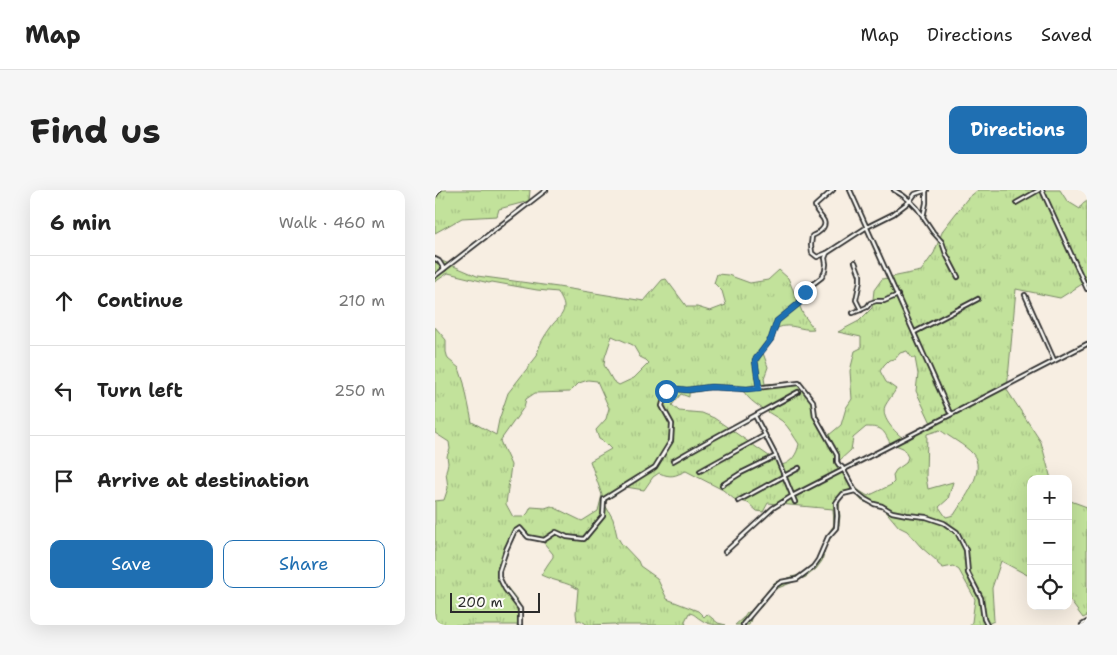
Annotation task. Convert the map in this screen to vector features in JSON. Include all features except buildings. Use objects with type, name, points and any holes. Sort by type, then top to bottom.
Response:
[{"type":"street","points":[[435,195],[439,190]]},
{"type":"street","points":[[435,276],[546,190]]},
{"type":"street","points":[[833,190],[815,206],[816,213],[824,221],[819,232],[811,236],[812,253],[817,257],[893,214],[910,201],[915,194],[927,190],[923,217]]},
{"type":"street","points":[[850,190],[952,414]]},
{"type":"street","points":[[894,190],[919,210],[942,242],[958,277]]},
{"type":"street","points":[[1017,203],[1041,190],[1087,289]]},
{"type":"street","points":[[759,388],[755,360],[771,339],[777,321],[802,301],[809,287],[821,277],[825,270],[827,253]]},
{"type":"street","points":[[435,259],[439,261],[444,269]]},
{"type":"street","points":[[855,262],[860,276],[856,300],[861,310]]},
{"type":"street","points":[[853,313],[867,307],[876,300],[884,301],[898,295]]},
{"type":"street","points":[[1025,295],[1055,360]]},
{"type":"street","points":[[915,332],[978,299]]},
{"type":"street","points":[[725,552],[773,508],[792,496],[1087,344]]},
{"type":"street","points":[[520,625],[520,609],[505,589],[499,577],[499,571],[514,532],[519,528],[528,537],[544,540],[556,532],[567,537],[585,538],[603,516],[604,499],[655,467],[671,441],[672,424],[662,406],[668,388],[687,390],[711,387],[747,389],[799,383],[813,401],[815,416],[837,455],[837,462],[855,491],[865,499],[892,512],[926,517],[944,523],[957,532],[966,550],[968,573],[981,598],[984,619],[987,625]]},
{"type":"street","points":[[673,461],[798,392]]},
{"type":"street","points":[[755,416],[776,456],[795,502]]},
{"type":"street","points":[[700,471],[765,435]]},
{"type":"street","points":[[722,485],[741,473],[776,456]]},
{"type":"street","points":[[738,501],[799,468]]},
{"type":"street","points":[[743,625],[775,586],[781,582],[797,579],[813,567],[828,537],[836,528],[836,503],[843,494],[855,491]]},
{"type":"street","points":[[1082,625],[1087,622]]},
{"type":"green space","points":[[435,190],[530,190],[529,201],[499,209],[497,216],[462,218],[435,233]]},
{"type":"green space","points":[[978,190],[1060,190],[1067,201],[1080,209],[1087,200],[1087,281],[1060,298],[1016,289],[1007,390],[1041,442],[1050,475],[1027,475],[1027,575],[1001,561],[992,588],[994,621],[985,625],[970,625],[975,599],[959,570],[953,566],[943,568],[907,531],[899,527],[883,508],[862,501],[855,493],[844,496],[840,500],[839,525],[826,545],[822,561],[816,569],[806,577],[773,590],[752,616],[749,625],[735,625],[747,612],[750,612],[775,582],[802,574],[817,560],[826,537],[834,525],[833,509],[768,503],[763,512],[757,511],[748,503],[734,499],[723,490],[686,471],[673,476],[659,473],[653,477],[644,490],[626,487],[606,501],[605,505],[613,519],[617,536],[621,543],[638,561],[640,566],[657,578],[667,599],[698,611],[704,617],[707,614],[718,623],[726,625],[709,624],[689,613],[685,621],[686,625],[588,625],[580,620],[577,621],[578,589],[541,575],[553,554],[544,543],[525,537],[519,531],[509,546],[500,575],[520,605],[522,625],[435,625],[435,501],[444,500],[448,488],[446,472],[447,456],[450,449],[449,442],[435,433],[435,327],[446,340],[448,359],[459,368],[472,422],[496,435],[508,393],[537,356],[542,341],[561,315],[564,307],[558,292],[489,283],[448,273],[435,282],[435,258],[477,276],[644,301],[662,280],[666,279],[687,307],[697,307],[710,311],[726,305],[722,291],[714,283],[717,274],[728,275],[750,283],[768,280],[779,270],[788,278],[803,314],[814,329],[792,326],[777,328],[773,340],[763,353],[768,367],[764,378],[765,384],[801,382],[813,398],[818,419],[827,435],[829,435],[841,425],[846,408],[852,399],[850,371],[855,351],[861,348],[861,337],[838,332],[859,321],[872,308],[874,290],[882,279],[921,271],[934,253],[943,230],[967,199]],"holes":[[[612,336],[633,345],[640,357],[649,363],[634,378],[619,385],[613,381],[604,365]],[[907,351],[912,358],[915,358],[918,374],[916,391],[931,423],[907,441],[891,426],[885,416],[885,406],[896,389],[886,382],[880,371],[889,360],[895,359],[900,353]],[[588,380],[597,381],[609,408],[606,419],[596,430],[599,439],[611,449],[590,461],[602,495],[598,511],[582,521],[551,506],[545,508],[531,507],[524,517],[513,517],[506,504],[511,465],[500,441],[524,407],[526,399],[535,393],[570,392],[579,383]],[[710,389],[744,392],[756,404],[787,426],[799,444],[797,451],[789,462],[782,465],[714,418],[702,413],[679,411],[672,405],[681,394],[689,397],[689,393]],[[866,427],[879,428],[884,432],[890,443],[903,448],[908,457],[906,463],[896,470],[893,475],[894,482],[891,485],[868,496],[851,482],[840,460],[851,450],[853,438]],[[940,430],[969,450],[976,460],[976,476],[954,515],[946,517],[939,507],[948,499],[953,482],[928,489],[926,477],[927,434]]]},
{"type":"green space","points":[[1072,501],[1087,507],[1087,616],[1083,618],[1072,603]]},
{"type":"route","points":[[666,391],[668,388],[687,390],[711,387],[759,388],[755,360],[771,339],[777,321],[802,301],[805,292]]}]
